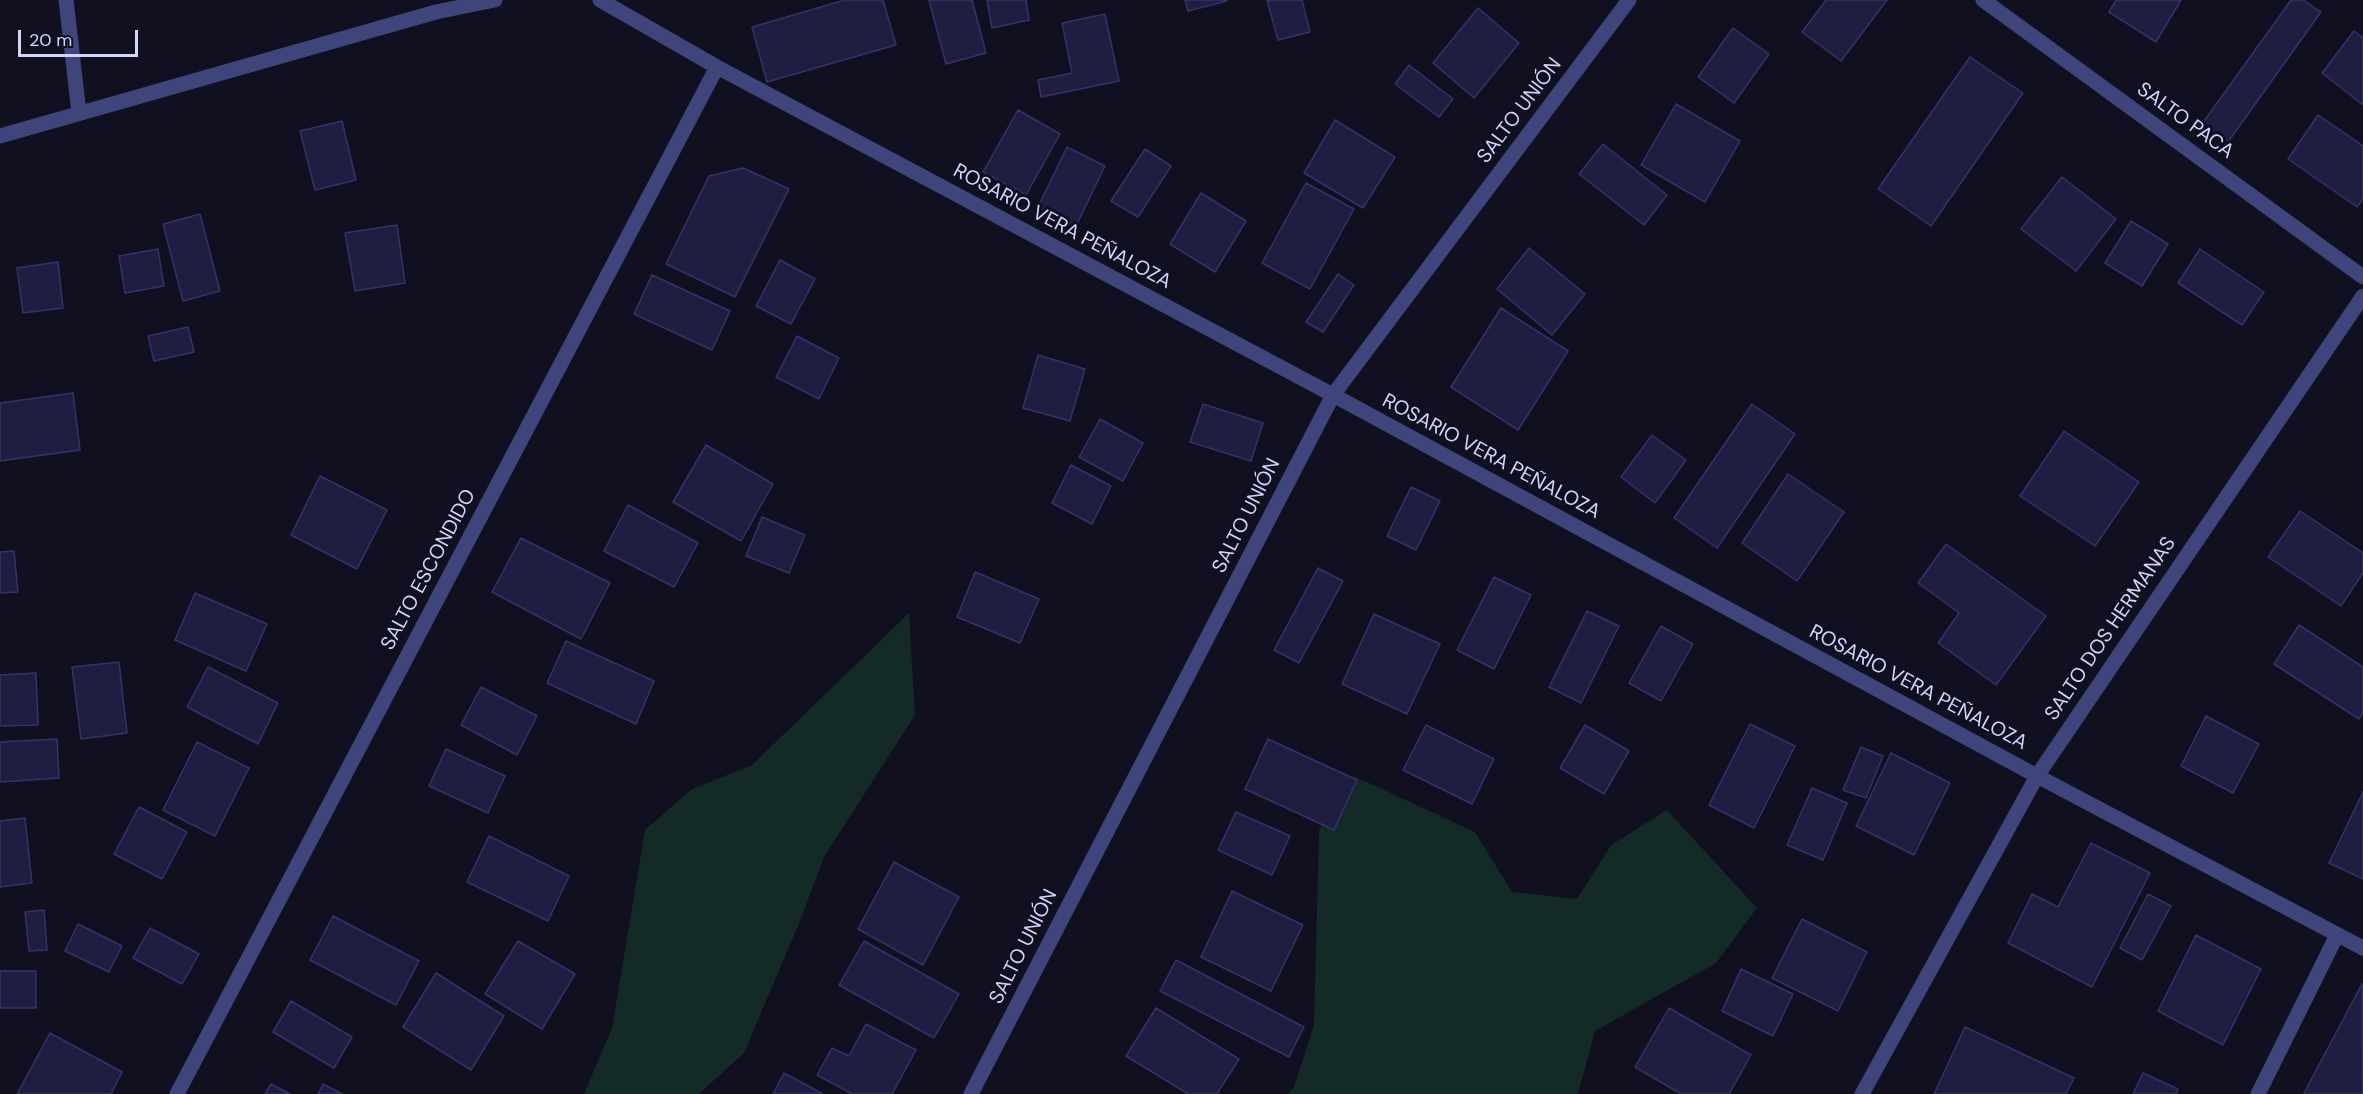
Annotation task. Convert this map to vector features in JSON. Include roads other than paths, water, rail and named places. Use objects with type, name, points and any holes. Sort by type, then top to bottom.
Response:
[{"type":"street","points":[[66,0],[78,113]]},
{"type":"street","points":[[0,136],[435,6],[495,0]]},
{"type":"street","name":"ROSARIO VERA PEÑALOZA","points":[[600,0],[717,67],[2037,776],[2363,948]]},
{"type":"street","name":"SALTO UNIÓN","points":[[972,1094],[1333,396],[1629,0]]},
{"type":"street","name":"SALTO PACA","points":[[1983,0],[2363,277]]},
{"type":"street","name":"SALTO ESCONDIDO","points":[[177,1094],[717,67]]},
{"type":"street","name":"SALTO DOS HERMANAS","points":[[1862,1094],[2037,776],[2363,296]]},
{"type":"street","points":[[2258,1094],[2337,935]]}]
